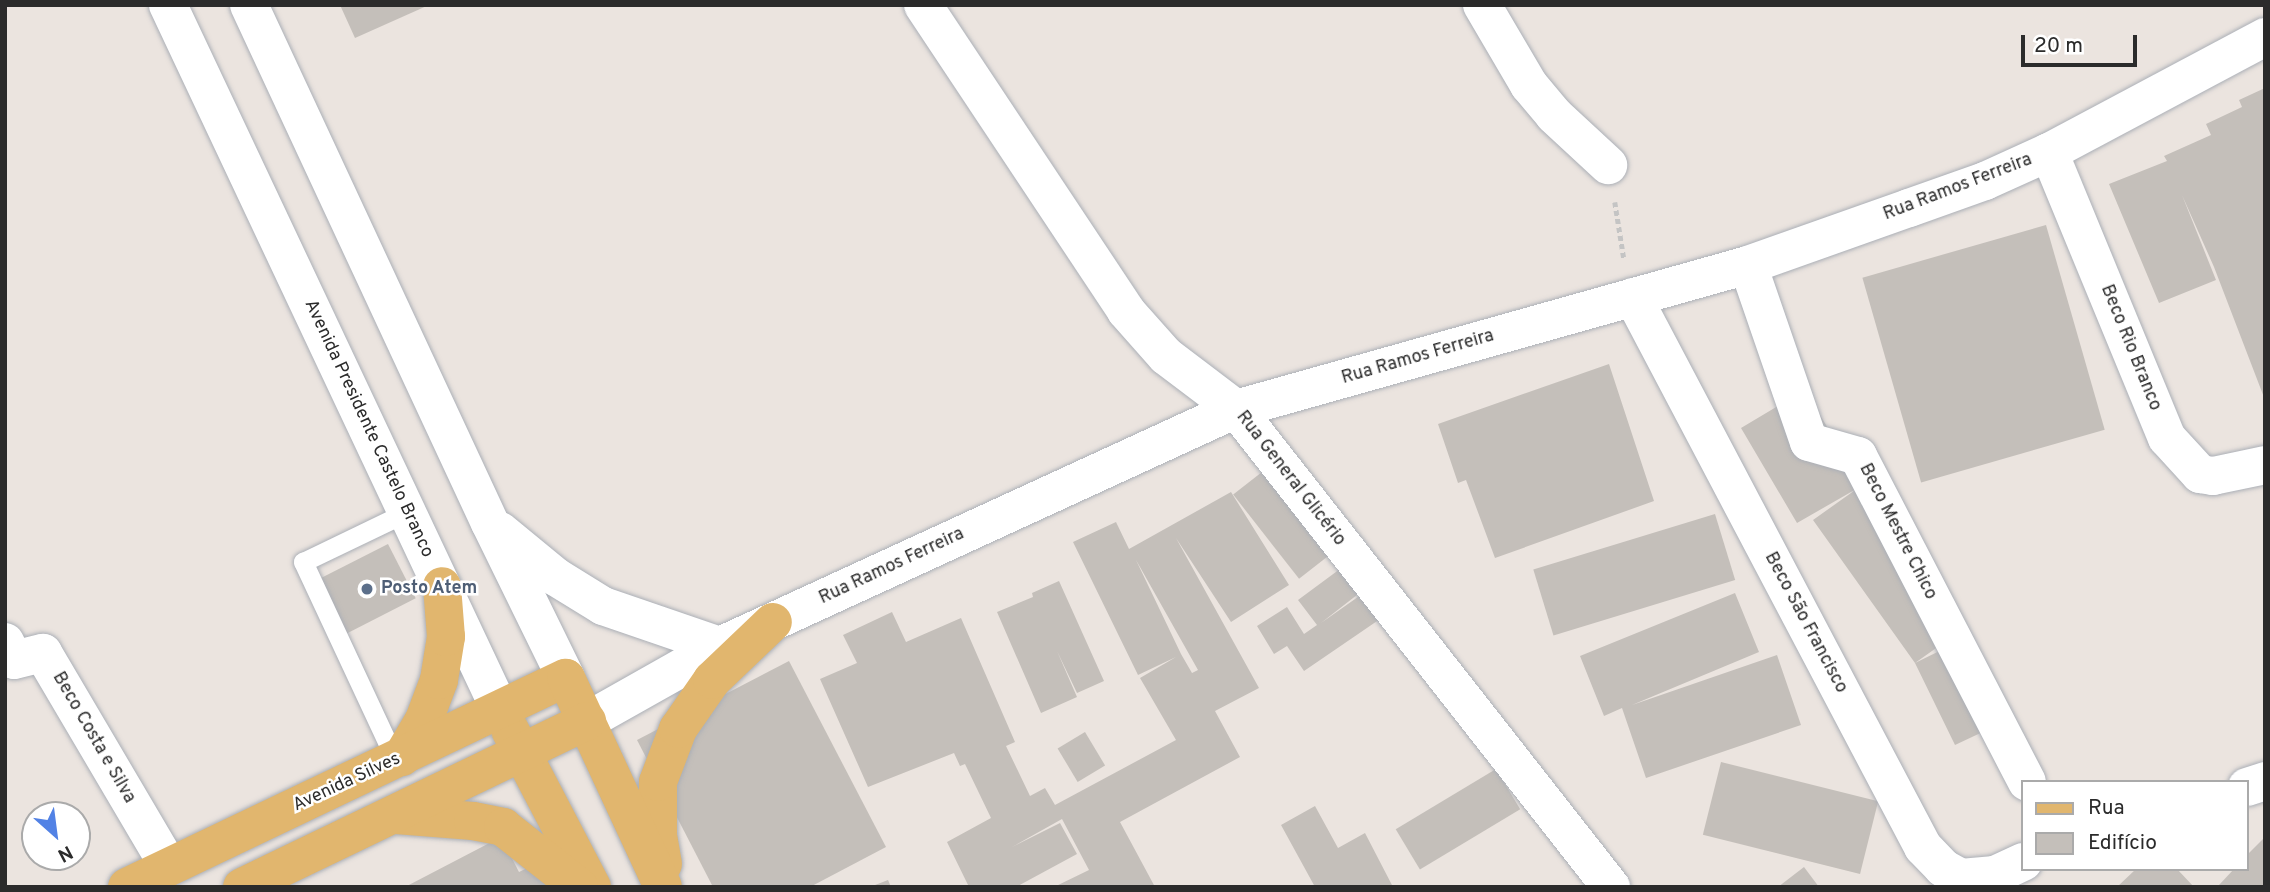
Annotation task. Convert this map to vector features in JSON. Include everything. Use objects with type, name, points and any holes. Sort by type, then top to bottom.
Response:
[{"type":"main road","name":"Avenida Presidente Castelo Branco","points":[[168,5],[500,710],[592,887]]},
{"type":"main road","points":[[249,5],[490,523],[665,887]]},
{"type":"main road","name":"Rua General Glicério","points":[[922,5],[1126,311],[1166,356],[1236,409],[1611,887]]},
{"type":"main road","points":[[1482,5],[1529,85],[1554,116],[1608,165]]},
{"type":"main road","name":"Rua Ramos Ferreira","points":[[587,721],[720,646],[1236,409],[1748,265],[1984,181],[2049,152],[2265,37]]},
{"type":"main road","name":"Beco Rio Branco","points":[[2049,152],[2167,438],[2200,474],[2213,477],[2265,464]]},
{"type":"main road","name":"Beco Mestre Chico","points":[[1748,265],[1809,442],[1858,456],[2026,780]]},
{"type":"main road","name":"Beco São Francisco","points":[[1632,298],[1923,848],[1943,867],[1961,878],[1995,875],[2022,862]]},
{"type":"main road","points":[[490,523],[556,577],[603,606],[720,646]]},
{"type":"main road","points":[[399,759],[424,720],[439,680],[446,637],[442,586]]},
{"type":"main road","points":[[665,887],[658,837],[658,782],[678,729],[712,680],[773,622]]},
{"type":"main road","name":"Beco Costa e Silva","points":[[5,642],[14,660],[43,653],[169,867]]},
{"type":"main road","name":"Avenida Silves","points":[[127,887],[566,678]]},
{"type":"main road","points":[[242,887],[587,721]]},
{"type":"main road","points":[[394,815],[474,821],[503,827],[579,887]]},
{"type":"lane","points":[[399,759],[303,562],[407,512]]},
{"type":"path","points":[[1608,165],[1632,298]]},
{"type":"building","points":[[340,5],[429,5],[355,38]]},
{"type":"building","points":[[2265,88],[2265,400],[2214,267],[2182,195],[2216,280],[2159,303],[2109,184],[2167,161],[2164,156],[2211,135],[2206,124],[2242,107],[2239,100]]},
{"type":"building","points":[[2046,225],[2105,430],[1921,482],[1862,278]]},
{"type":"building","points":[[1609,364],[1654,501],[1495,558],[1466,480],[1458,483],[1438,424]]},
{"type":"building","points":[[1805,390],[1862,485],[1963,629],[1915,663],[1813,520],[1858,488],[1797,523],[1741,428]]},
{"type":"building","points":[[1271,465],[1337,549],[1299,579],[1233,495]]},
{"type":"building","points":[[1231,492],[1289,585],[1231,622],[1176,538],[1259,688],[1215,711],[1240,757],[1120,822],[1155,887],[1054,887],[1089,870],[1062,819],[1012,847],[1060,823],[1077,854],[1016,887],[969,887],[947,842],[991,818],[965,764],[960,766],[954,753],[868,787],[820,679],[857,663],[843,635],[892,612],[906,642],[961,618],[1015,742],[1006,746],[1030,796],[1045,788],[1055,805],[1176,740],[1140,678],[1176,657],[1138,675],[1073,542],[1116,522],[1129,549]],"holes":[[[1136,560],[1198,670],[1192,673],[1181,654]]]},
{"type":"building","points":[[1715,514],[1735,580],[1553,636],[1533,570]]},
{"type":"building","name":"Posto Atem","points":[[388,544],[416,598],[345,634],[318,580]]},
{"type":"building","points":[[1344,566],[1362,591],[1321,623],[1365,592],[1383,617],[1304,671],[1287,646],[1274,654],[1257,626],[1287,607],[1304,634],[1317,625],[1298,600]]},
{"type":"building","points":[[1059,581],[1104,681],[1077,693],[1057,651],[1077,697],[1041,713],[997,612],[1033,597],[1032,593]]},
{"type":"building","points":[[1735,593],[1759,652],[1632,705],[1777,655],[1801,725],[1646,778],[1622,708],[1604,716],[1580,656]]},
{"type":"building","points":[[1966,638],[2006,721],[1955,745],[1915,663]]},
{"type":"building","points":[[789,661],[886,847],[810,887],[713,887],[637,740]]},
{"type":"building","points":[[1085,732],[1105,765],[1078,782],[1058,748]]},
{"type":"building","points":[[1721,762],[1878,801],[1860,874],[1703,835]]},
{"type":"building","points":[[1496,769],[1520,809],[1420,870],[1396,829]]},
{"type":"building","points":[[1315,806],[1338,848],[1365,833],[1393,887],[1315,887],[1281,825]]},
{"type":"building","points":[[501,837],[519,872],[544,860],[558,887],[405,887]]},
{"type":"building","points":[[2265,837],[2265,887],[2219,885],[2232,871],[2249,871],[2249,853]]},
{"type":"building","points":[[1804,867],[1819,887],[1778,887]]},
{"type":"building","points":[[2134,871],[2179,871],[2194,887],[2117,887]]},
{"type":"building","points":[[888,880],[891,887],[870,887]]},
{"type":"place","name":"Posto Atem","points":[[367,589]]}]
